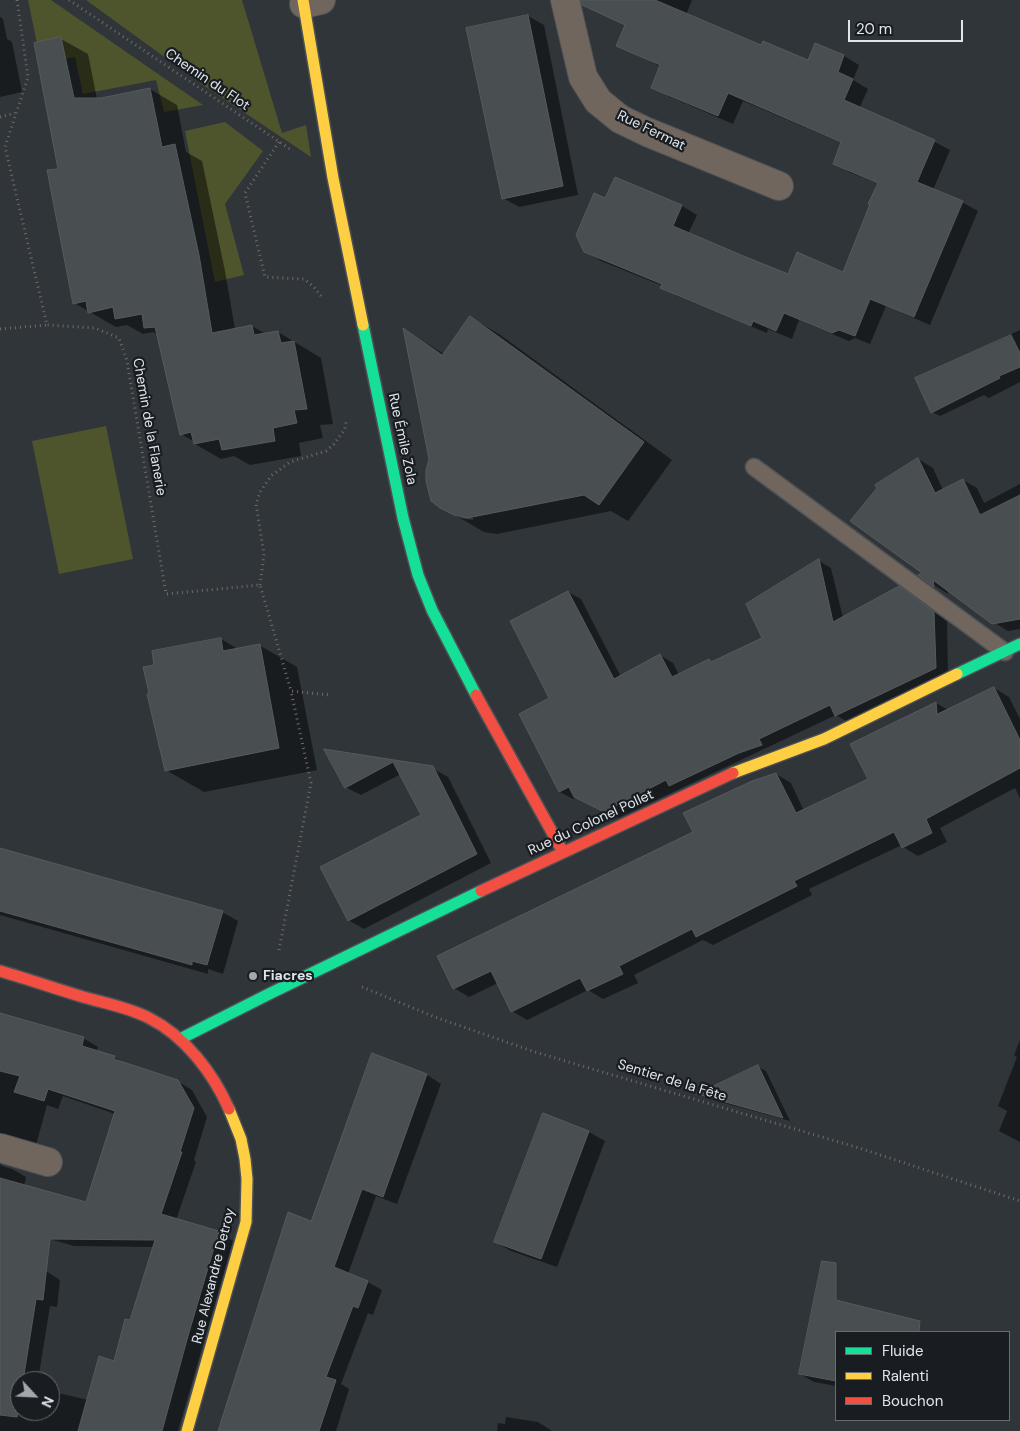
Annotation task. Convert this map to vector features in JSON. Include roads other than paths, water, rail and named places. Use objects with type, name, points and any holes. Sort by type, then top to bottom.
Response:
[{"type":"street","name":"Rue Fermat","points":[[565,0],[583,77],[598,101],[620,119],[647,132],[779,186]]},
{"type":"street","name":"Rue Émile Zola","points":[[309,1],[313,65],[333,178],[403,518],[418,575],[436,618],[485,712],[563,852]]},
{"type":"street","name":"Rue du Colonel Pollet","points":[[180,1039],[563,852],[746,767],[824,739],[1020,644]]},
{"type":"street","name":"Rue Alexandre Detroy","points":[[0,972],[135,1012],[160,1024],[180,1039],[209,1073],[234,1116],[244,1150],[248,1194],[242,1237],[187,1431]]},
{"type":"street","points":[[0,1148],[48,1162]]},
{"type":"lane","points":[[754,467],[1005,652]]},
{"type":"place","name":"Fiacres","points":[[253,976]]}]
